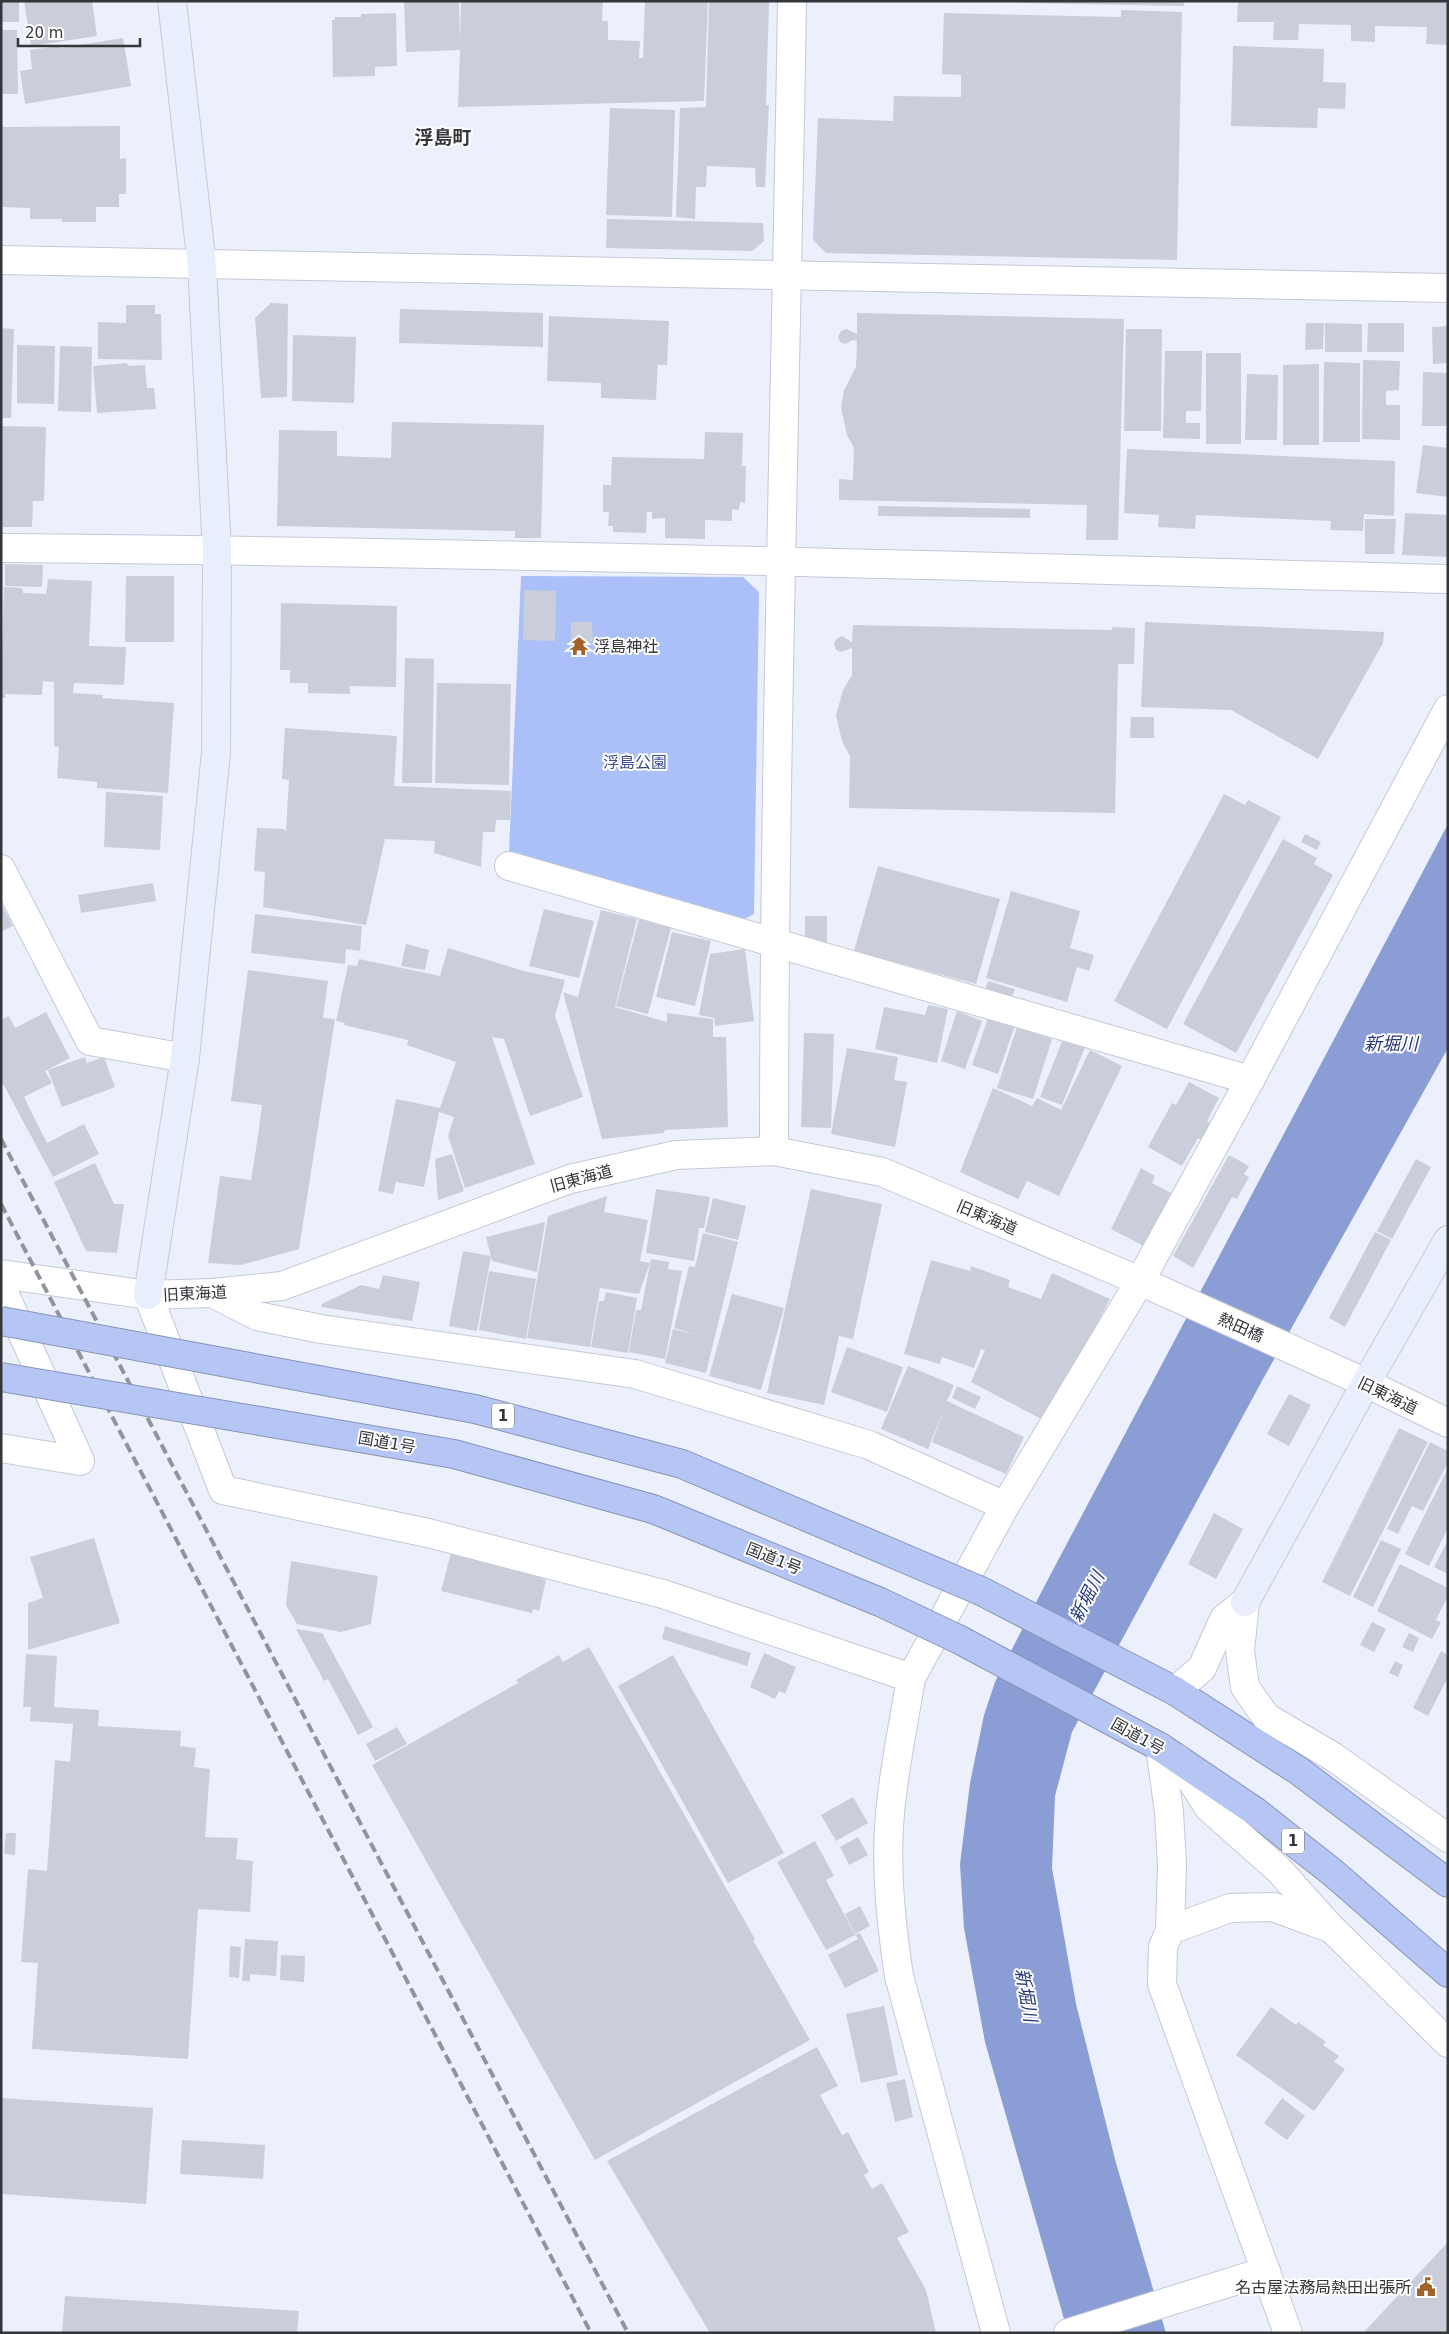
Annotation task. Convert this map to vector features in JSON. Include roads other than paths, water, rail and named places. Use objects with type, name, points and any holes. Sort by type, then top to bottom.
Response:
[{"type":"highway","name":"1","points":[[1,1321],[474,1408],[682,1464],[981,1591],[1175,1691],[1299,1771],[1448,1883]]},
{"type":"highway","name":"国道1号","points":[[1,1377],[454,1454],[653,1509],[880,1602],[960,1640],[1169,1753],[1256,1812],[1332,1872],[1448,1973]]},
{"type":"street","points":[[172,1],[202,266],[217,550],[216,753],[184,1058],[148,1295],[223,1490],[428,1533],[663,1594],[911,1678]]},
{"type":"street","points":[[774,1151],[774,944],[780,560],[792,1]]},
{"type":"street","points":[[1,260],[202,266],[1448,288]]},
{"type":"street","points":[[1,548],[780,560],[1448,579]]},
{"type":"street","points":[[996,2333],[899,1976],[891,1925],[889,1884],[890,1813],[911,1678],[1005,1506],[1146,1284],[1250,1080],[1448,709]]},
{"type":"street","points":[[510,866],[774,944],[1250,1080]]},
{"type":"street","points":[[1,868],[90,1041],[184,1058]]},
{"type":"street","name":"旧東海道","points":[[1,1274],[148,1295],[212,1293],[282,1286],[570,1179],[676,1156],[774,1151],[882,1172],[1146,1284]]},
{"type":"street","points":[[1175,1691],[1202,1668],[1224,1619],[1245,1602],[1366,1383],[1448,1240]]},
{"type":"street","name":"熱田橋","points":[[1146,1284],[1329,1366]]},
{"type":"street","points":[[1,1286],[80,1461],[1,1448]]},
{"type":"street","points":[[212,1293],[257,1316],[312,1327],[635,1374],[869,1445],[1005,1506]]},
{"type":"street","name":"旧東海道","points":[[1329,1366],[1448,1423]]},
{"type":"street","points":[[1245,1602],[1240,1651],[1245,1687],[1266,1717],[1332,1756],[1448,1838]]},
{"type":"street","points":[[1245,1737],[1332,1756]]},
{"type":"street","points":[[1169,1753],[1209,1808],[1279,1870],[1331,1928],[1448,2043]]},
{"type":"street","points":[[1169,1753],[1172,1865],[1170,1930],[1162,1947],[1162,1984],[1288,2333]]},
{"type":"street","points":[[1170,1930],[1230,1908],[1273,1907],[1331,1928]]},
{"type":"street","points":[[1068,2333],[1266,2271]]},
{"type":"water","name":"新堀川","points":[[1448,824],[1448,1048],[1263,1379],[1072,1732],[1055,1796],[1052,1868],[1076,2004],[1116,2163],[1166,2333],[1068,2333],[985,2042],[964,1928],[960,1864],[970,1783],[984,1715],[995,1682],[1045,1585]]},
{"type":"railway","points":[[1,1139],[628,2333]]},
{"type":"railway","points":[[1,1204],[591,2333]]},
{"type":"place","name":"浮島神社","points":[[579,646]]},
{"type":"place","name":"名古屋法務局熱田出張所","points":[[1426,2287]]},
{"type":"district","name":"浮島町","points":[[443,137]]},
{"type":"park label","name":"浮島公園","points":[[635,762]]}]
